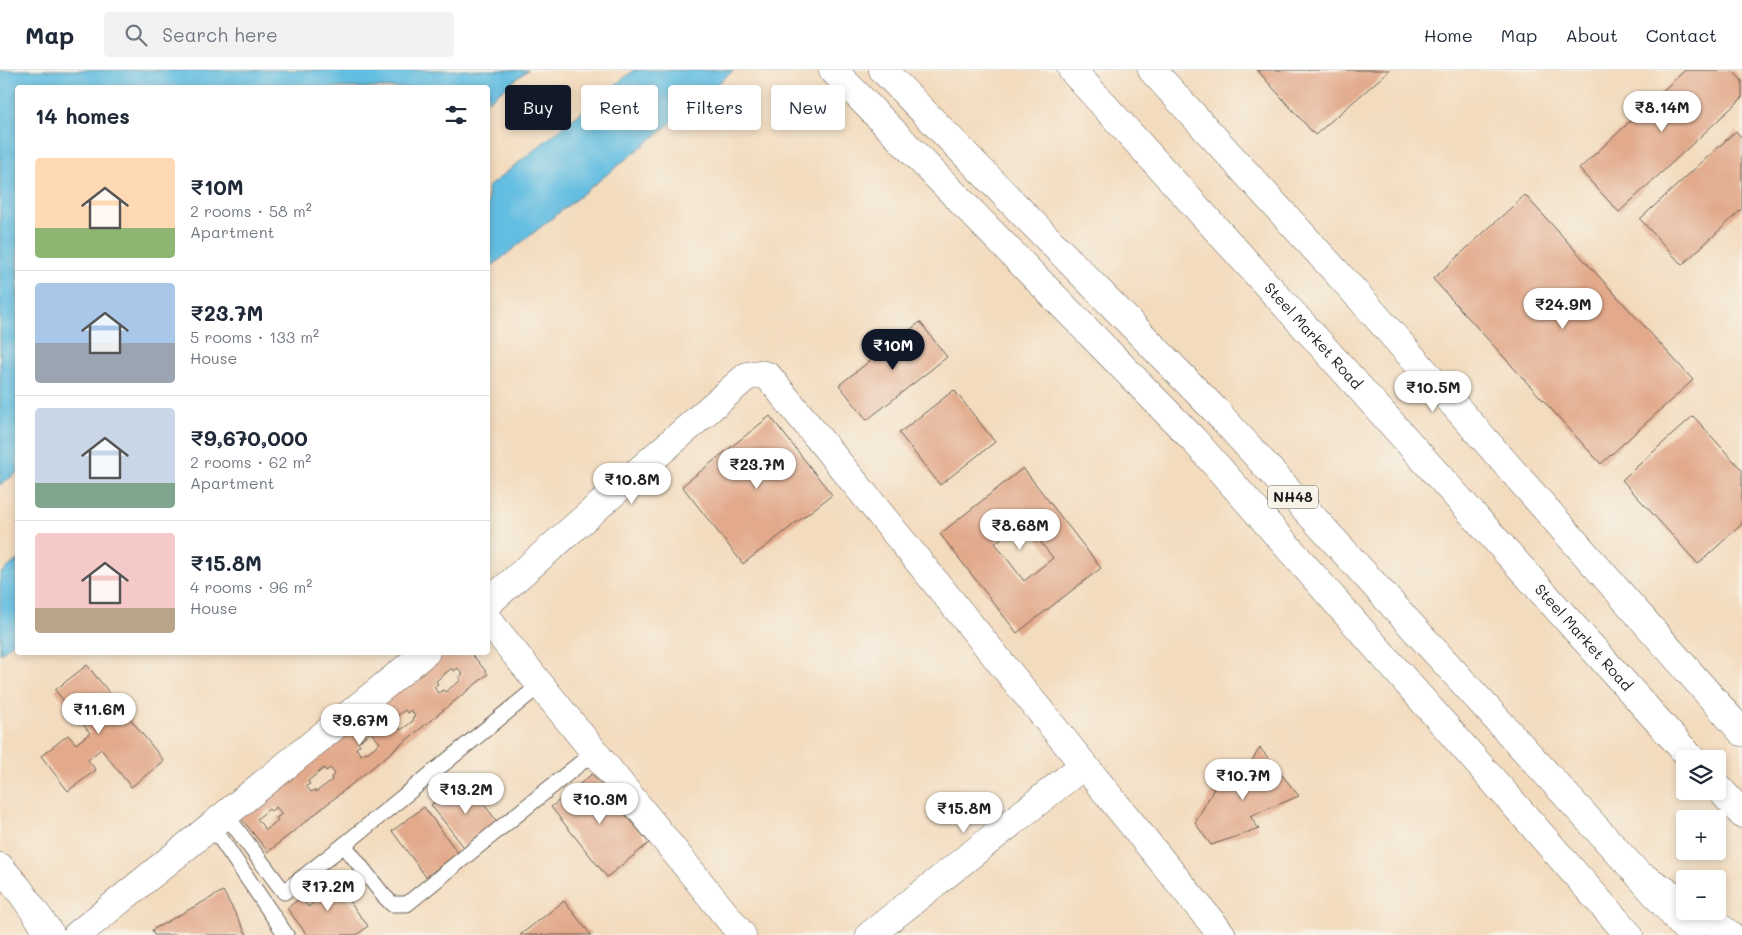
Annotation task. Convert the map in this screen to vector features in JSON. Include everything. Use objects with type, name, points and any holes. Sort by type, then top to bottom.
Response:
[{"type":"main road","name":"NH48","points":[[834,70],[1193,439],[1630,935]]},
{"type":"main road","name":"NH48","points":[[883,70],[1215,410],[1637,873],[1691,935]]},
{"type":"main road","name":"Steel Market Road","points":[[1072,70],[1684,750]]},
{"type":"main road","points":[[1152,70],[1361,299],[1742,732]]},
{"type":"main road","points":[[490,601],[747,376],[759,374],[768,376],[1222,935]]},
{"type":"main road","points":[[490,622],[742,935]]},
{"type":"main road","points":[[77,935],[422,655]]},
{"type":"main road","points":[[870,935],[1084,765]]},
{"type":"main road","points":[[1726,796],[1742,814]]},
{"type":"main road","points":[[0,867],[18,888],[51,935]]},
{"type":"main road","points":[[1637,873],[1676,897]]},
{"type":"main road","points":[[1595,896],[1617,935]]},
{"type":"main road","points":[[1710,920],[1730,935]]},
{"type":"lane","points":[[219,821],[284,892],[344,846],[540,685]]},
{"type":"lane","points":[[344,846],[382,895],[392,904],[407,904],[594,752]]},
{"type":"lane","points":[[219,821],[286,935]]},
{"type":"water","points":[[0,70],[528,70],[509,85],[505,85],[505,88],[490,99],[490,85],[15,85],[15,474],[0,485]]},
{"type":"water","points":[[634,70],[734,70],[716,85],[668,85],[668,125],[490,267],[490,185],[559,130],[571,130],[571,120],[581,112],[581,130],[658,130],[658,85],[615,85]]},
{"type":"water","points":[[15,562],[15,642],[0,654],[0,574]]},
{"type":"building","points":[[1257,70],[1390,70],[1315,135]]},
{"type":"building","points":[[1685,70],[1732,70],[1742,81],[1742,98],[1619,212],[1579,169]]},
{"type":"building","points":[[1736,131],[1742,138],[1742,209],[1682,265],[1640,219]]},
{"type":"building","points":[[1525,195],[1693,380],[1601,464],[1433,279]]},
{"type":"building","points":[[920,322],[947,357],[867,420],[839,385]]},
{"type":"building","points":[[954,390],[995,442],[940,485],[899,433]]},
{"type":"building","points":[[770,416],[832,495],[743,564],[682,486]]},
{"type":"building","points":[[1693,416],[1742,470],[1742,524],[1698,564],[1622,480]]},
{"type":"building","points":[[1023,468],[1101,568],[1017,633],[940,534]],"holes":[[[1024,521],[1053,558],[1024,581],[995,543]]]},
{"type":"building","points":[[435,655],[472,655],[488,674],[268,852],[237,813]],"holes":[[[452,668],[454,671],[458,668],[463,674],[459,677],[461,680],[445,692],[443,690],[438,693],[434,687],[438,684],[436,681]],[[405,710],[407,713],[411,710],[415,716],[412,718],[413,721],[401,730],[392,719]],[[371,732],[380,743],[367,753],[361,755],[356,748],[360,745],[358,742]],[[324,768],[326,771],[330,768],[335,774],[331,777],[332,780],[316,792],[315,790],[311,792],[306,786],[310,784],[308,781]],[[276,807],[282,814],[266,830],[257,819],[269,809],[271,811]]]},
{"type":"building","points":[[87,665],[164,761],[131,787],[101,749],[88,760],[96,770],[68,791],[41,756],[68,735],[76,744],[90,733],[55,690]]},
{"type":"building","points":[[1260,748],[1299,796],[1250,816],[1259,829],[1211,845],[1195,823],[1222,774],[1232,790]]},
{"type":"building","points":[[592,774],[649,843],[607,877],[551,807]]},
{"type":"building","points":[[464,779],[500,825],[467,851],[431,805]]},
{"type":"building","points":[[424,807],[458,853],[426,877],[392,831]]},
{"type":"building","points":[[330,876],[368,926],[357,935],[307,935],[287,908],[302,897],[308,907],[316,901],[309,891]]},
{"type":"building","points":[[223,891],[247,935],[154,935],[152,930]]},
{"type":"building","points":[[564,901],[591,935],[520,935]]}]
